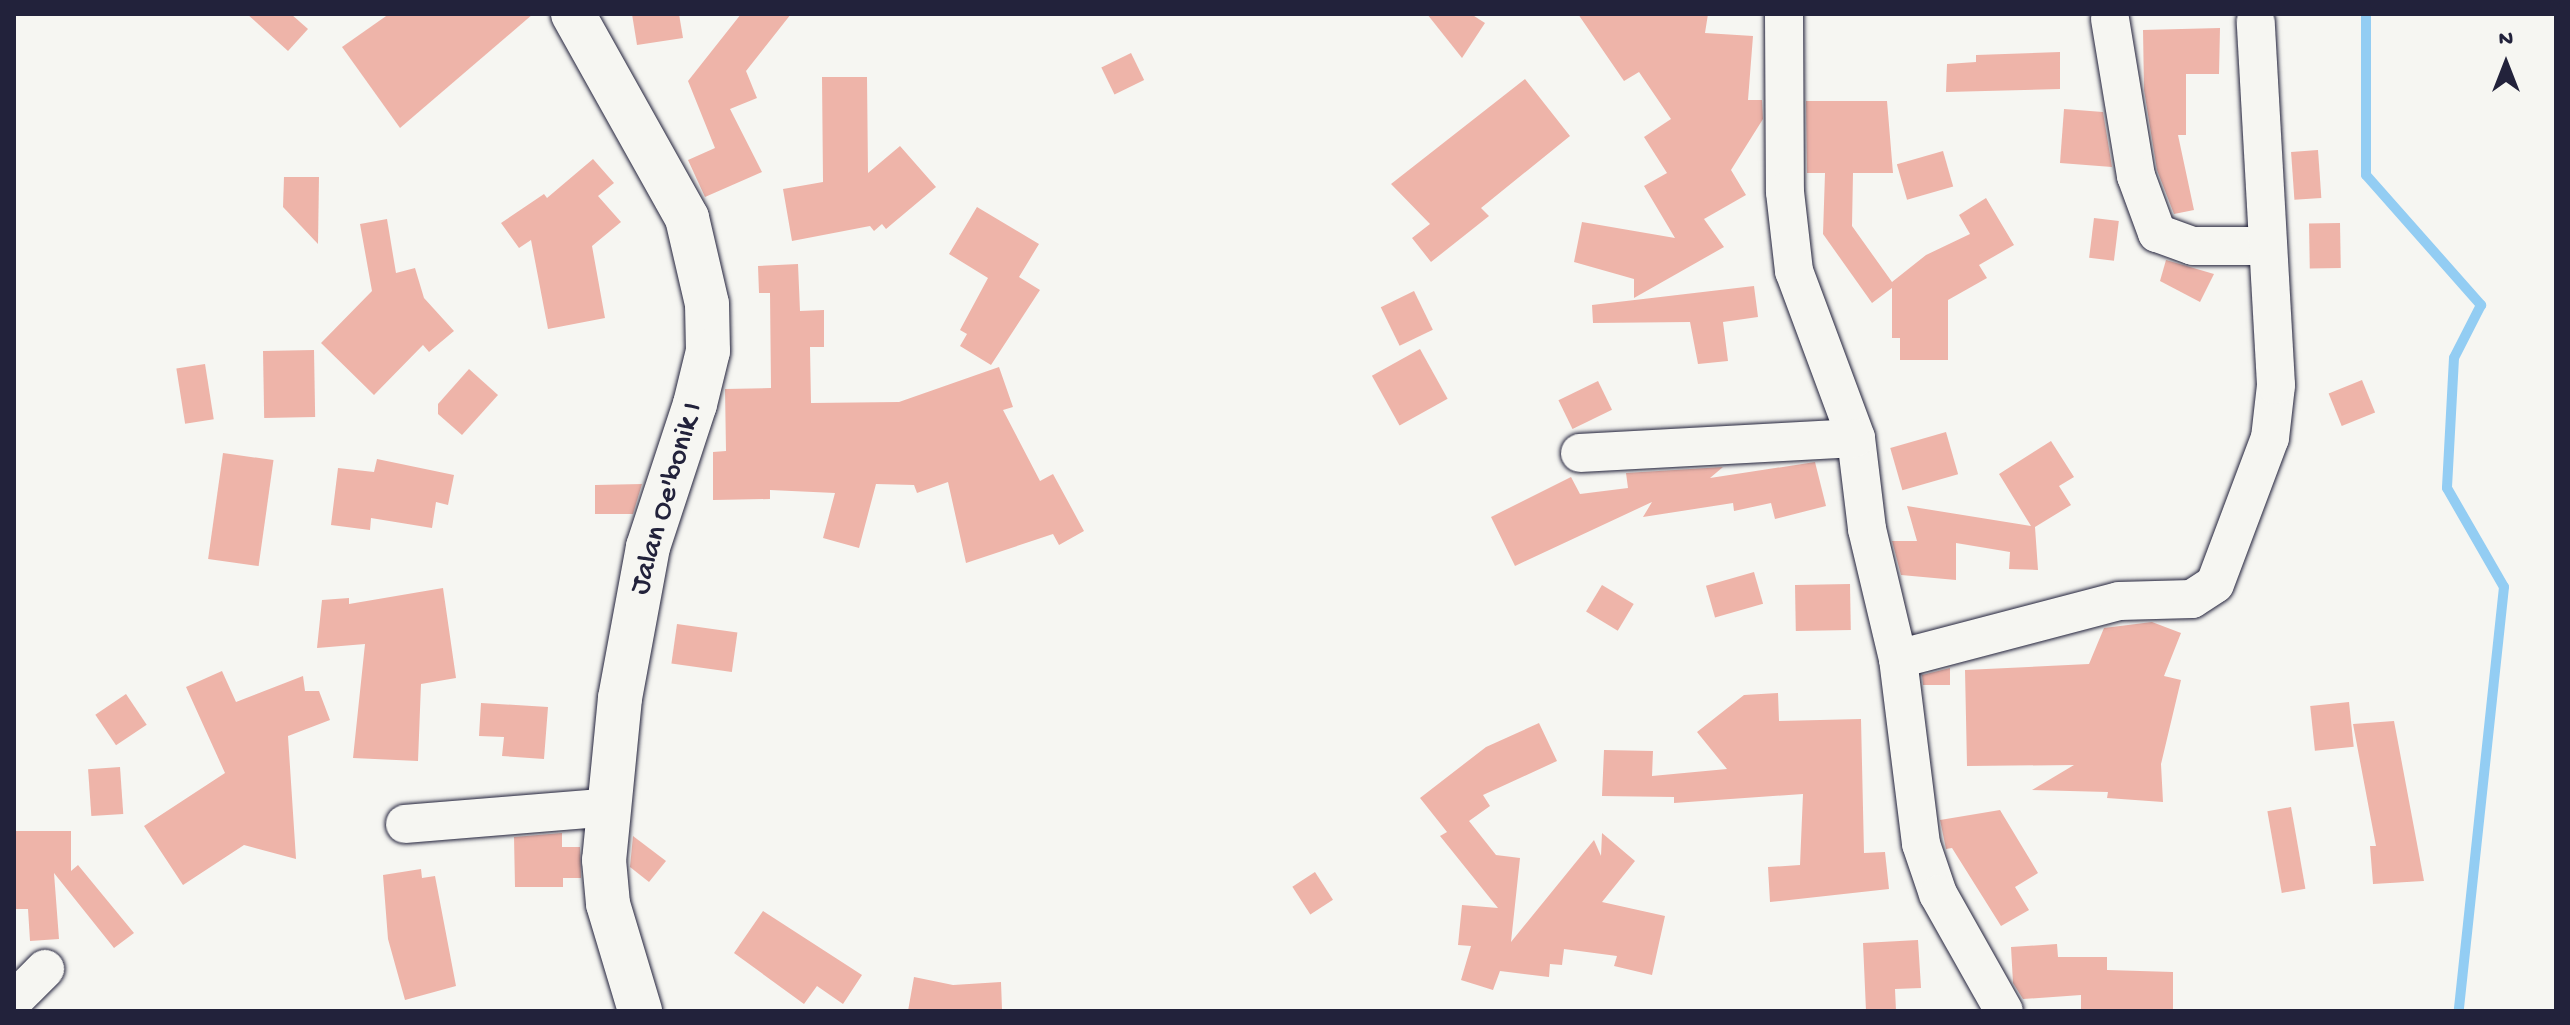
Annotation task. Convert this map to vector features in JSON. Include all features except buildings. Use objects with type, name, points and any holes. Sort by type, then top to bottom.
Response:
[{"type":"street","name":"Jalan Oe'bonik I","points":[[573,14],[682,207],[707,304],[702,378],[648,547],[620,698],[604,860],[608,904],[640,1011]]},
{"type":"street","points":[[1784,14],[1789,241],[1856,438],[1867,529],[1898,659],[1921,844],[1938,894],[2004,1011]]},
{"type":"street","points":[[2110,19],[2136,176],[2157,233],[2193,246],[2265,246]]},
{"type":"street","points":[[1898,659],[2119,601],[2192,599],[2215,584],[2270,438],[2276,385],[2265,246],[2256,22]]},
{"type":"street","points":[[1580,453],[1856,438]]},
{"type":"street","points":[[405,824],[610,807]]},
{"type":"street","points":[[14,1000],[45,969]]},
{"type":"waterway","points":[[2366,14],[2366,175],[2481,305],[2454,358],[2447,488],[2504,587],[2459,1011]]}]
